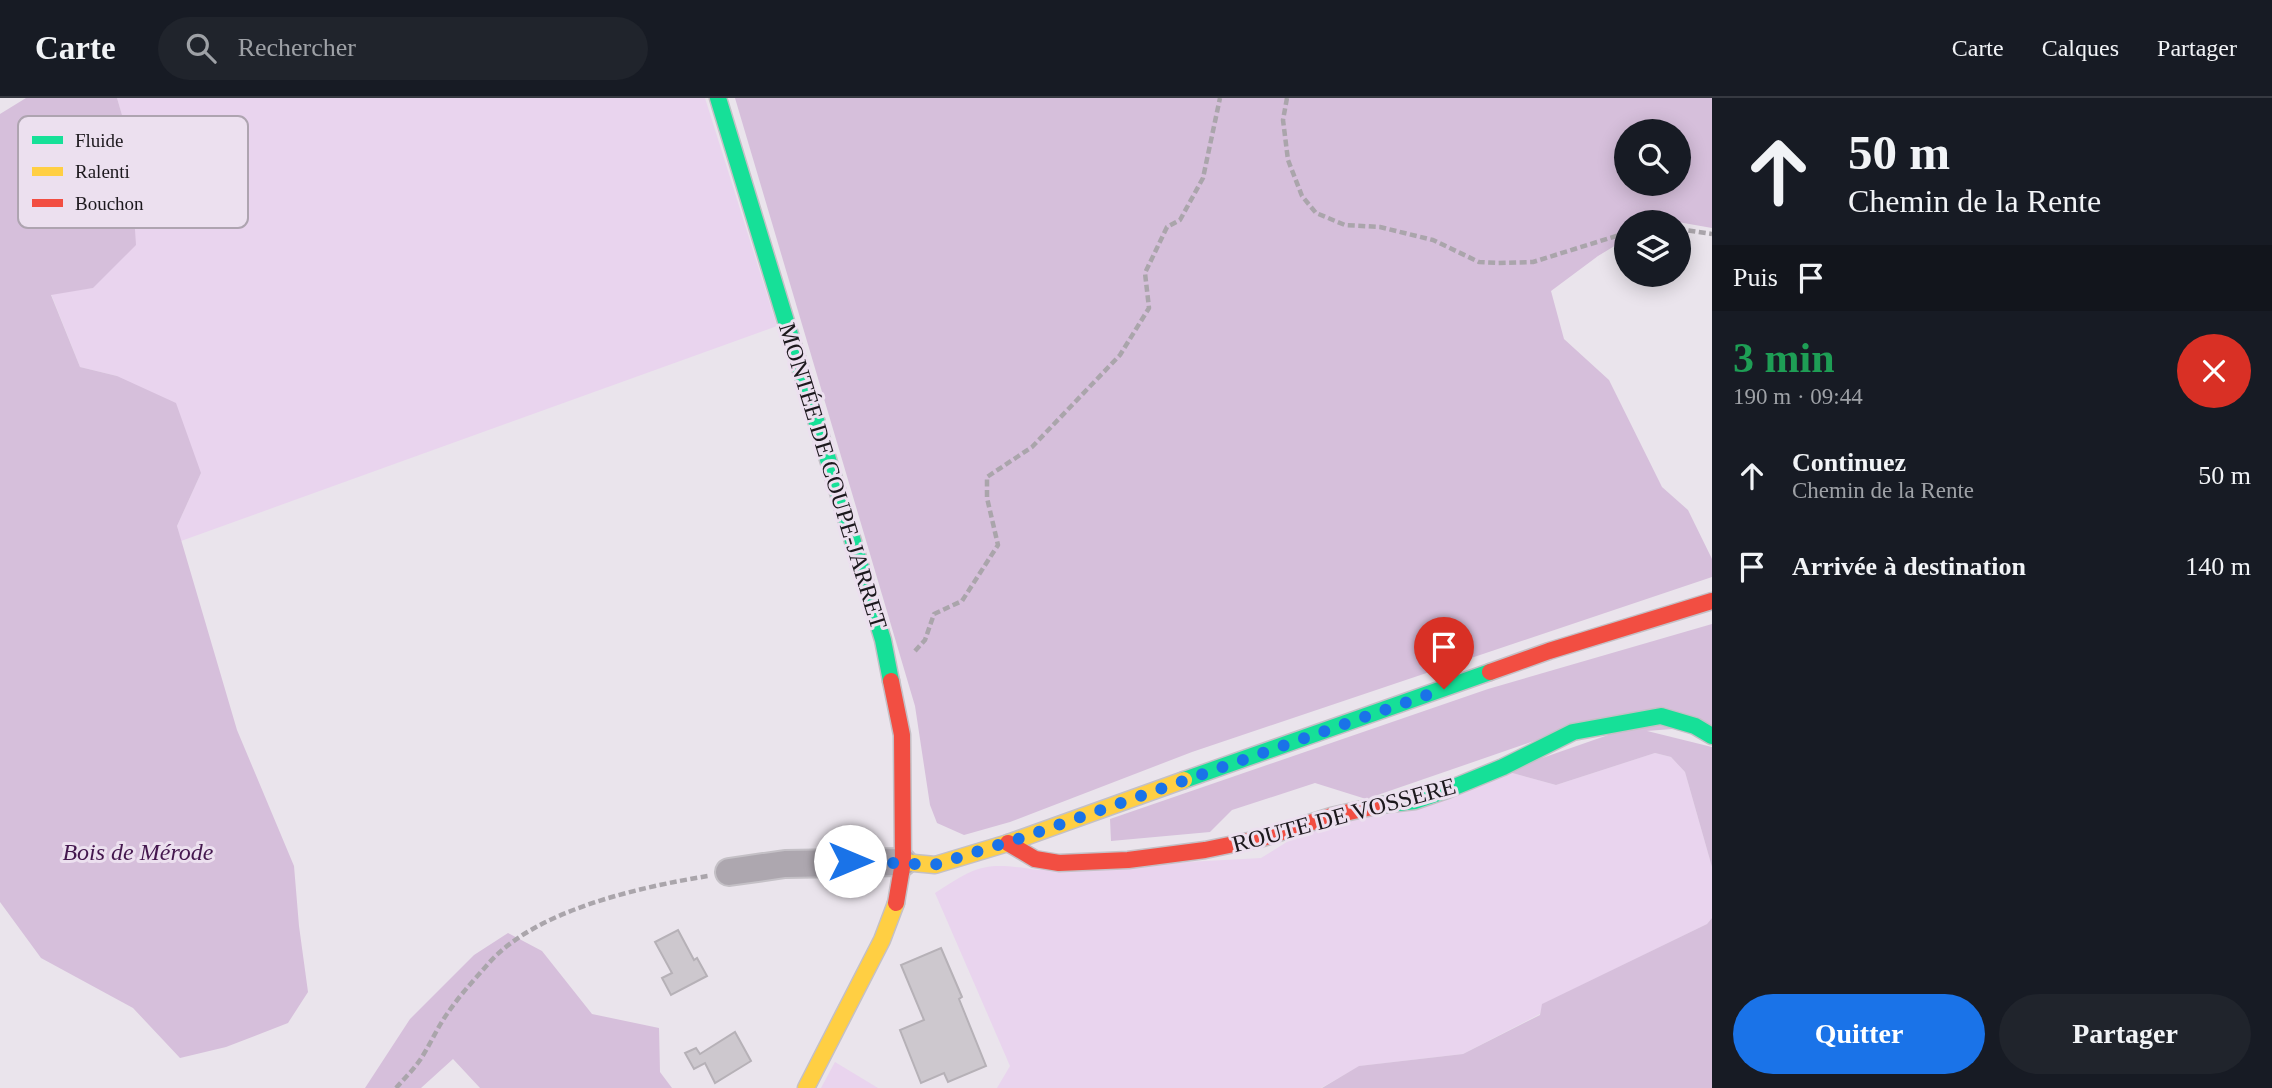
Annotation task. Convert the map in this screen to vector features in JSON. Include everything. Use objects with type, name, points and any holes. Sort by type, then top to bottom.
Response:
[{"type":"street","name":"MONTÉE DE COUPE-JARRET","points":[[718,98],[865,579],[890,673],[902,735],[903,862],[896,905],[882,940],[806,1088]]},
{"type":"street","points":[[729,872],[797,863],[903,862],[934,865],[1007,843],[1549,652],[1712,601]]},
{"type":"street","name":"ROUTE DE VOSSERE","points":[[1007,843],[1035,859],[1059,863],[1128,860],[1205,850],[1262,838],[1371,806],[1415,801],[1503,767],[1573,732],[1661,716],[1695,726],[1712,736]]},
{"type":"path","points":[[890,673],[925,640],[934,614],[962,601],[998,545],[987,498],[987,477],[1041,438],[1120,355],[1149,308],[1144,273],[1167,228],[1180,220],[1203,178],[1220,98]]},
{"type":"path","points":[[1287,98],[1283,120],[1288,160],[1302,196],[1316,213],[1345,225],[1380,228],[1433,240],[1479,262],[1533,262],[1614,237]]},
{"type":"path","points":[[1691,231],[1712,234]]},
{"type":"path","points":[[396,1088],[419,1061],[447,1014],[473,981],[490,961],[519,937],[545,922],[622,894],[729,872]]},
{"type":"shaded area","points":[[117,98],[705,98],[777,326],[181,541],[177,526],[201,473],[117,376],[80,367],[51,294],[93,288],[107,228],[248,228],[248,116],[122,116]]},
{"type":"shaded area","points":[[1655,753],[1671,757],[1685,772],[1712,867],[1712,918],[1707,924],[1543,1004],[1540,1014],[1463,1054],[1360,1066],[1321,1088],[997,1088],[1010,1066],[935,893],[962,876],[994,866],[1039,870],[1261,858],[1293,838],[1505,771],[1556,785]]},
{"type":"shaded area","points":[[835,1062],[878,1088],[821,1088]]},
{"type":"green space","name":"Bois de Mérode","points":[[26,98],[117,98],[122,116],[18,116],[18,228],[135,228],[136,245],[93,288],[51,295],[80,367],[117,376],[176,403],[201,473],[177,526],[237,730],[294,866],[308,992],[288,1023],[226,1047],[180,1058],[133,1008],[41,958],[0,902],[0,114]]},
{"type":"green space","points":[[735,98],[1712,98],[1712,228],[1691,224],[1691,210],[1614,210],[1614,246],[1551,291],[1564,339],[1609,380],[1662,487],[1688,510],[1712,559],[1712,577],[1192,752],[1010,822],[964,835],[937,823],[930,805],[915,706]]},
{"type":"green space","points":[[1712,624],[1712,726],[1540,739],[1366,799],[1315,783],[1232,810],[1210,832],[1111,841],[1110,819],[1488,689]]},
{"type":"green space","points":[[1631,727],[1712,747],[1712,867],[1685,772],[1671,757],[1655,753],[1556,785],[1505,771]]},
{"type":"green space","points":[[1712,918],[1712,1088],[1322,1088],[1359,1066],[1463,1054],[1540,1015],[1542,1004],[1707,924]]},
{"type":"green space","points":[[508,933],[542,951],[592,1014],[659,1028],[660,1072],[672,1088],[480,1088],[453,1059],[421,1088],[365,1088],[410,1019],[474,955]]},
{"type":"building","points":[[678,930],[694,960],[697,958],[707,976],[671,995],[662,978],[672,973],[655,942]]},
{"type":"building","points":[[941,948],[962,997],[959,999],[986,1066],[948,1082],[944,1073],[921,1083],[900,1030],[924,1020],[901,965]]},
{"type":"building","points":[[735,1032],[751,1061],[715,1083],[705,1063],[694,1069],[685,1053],[696,1048],[700,1054]]},
{"type":"traffic: fast","points":[[718,98],[883,640],[891,681]]},
{"type":"traffic: fast","points":[[1184,780],[1490,672]]},
{"type":"traffic: fast","points":[[1381,805],[1415,801],[1447,790],[1503,767],[1573,732],[1661,716],[1695,726],[1712,736]]},
{"type":"traffic: slow","points":[[903,862],[935,865],[1008,843],[1184,780]]},
{"type":"traffic: slow","points":[[806,1088],[882,940],[896,903]]},
{"type":"traffic: jam","points":[[1490,672],[1712,601]]},
{"type":"traffic: jam","points":[[891,681],[902,735],[903,862],[896,903]]},
{"type":"traffic: jam","points":[[1008,843],[1035,859],[1059,863],[1128,860],[1205,850],[1263,838],[1331,816],[1381,805]]},
{"type":"route","points":[[850,861],[934,865],[1024,837],[1444,689]]}]
